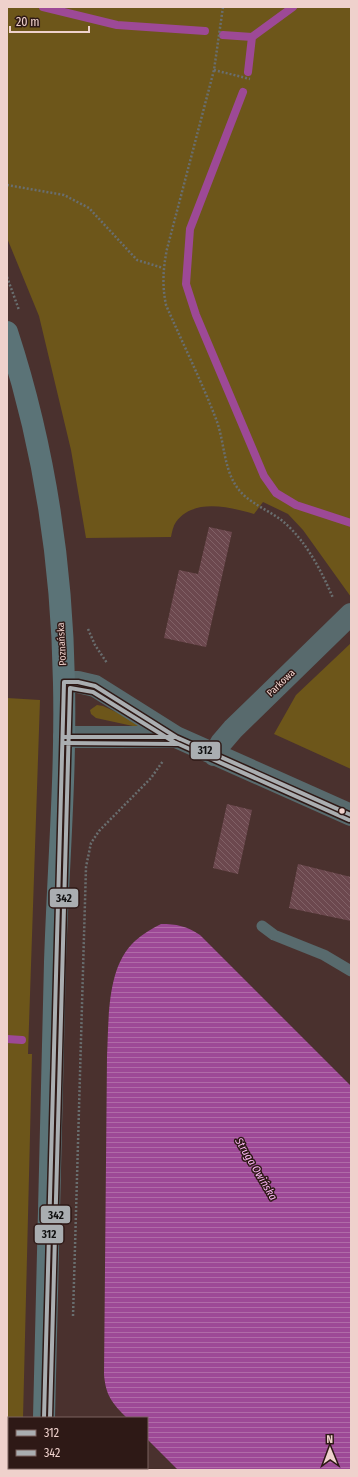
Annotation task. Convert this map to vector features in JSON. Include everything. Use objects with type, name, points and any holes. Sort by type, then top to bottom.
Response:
[{"type":"main road","name":"Poznańska","points":[[7,332],[30,410],[46,485],[58,587],[64,682],[64,737],[55,961],[44,1417]]},
{"type":"street","name":"Parkowa","points":[[214,755],[221,743],[233,729],[347,618]]},
{"type":"street","points":[[64,682],[78,682],[95,686],[176,737],[351,815]]},
{"type":"street","points":[[64,737],[176,737]]},
{"type":"lane","points":[[262,926],[274,935],[324,955],[351,972]]},
{"type":"path","points":[[223,7],[214,70],[163,268],[162,288],[166,304],[216,418],[223,440],[230,476],[240,491],[254,503],[286,524],[299,539],[322,574],[347,618]]},
{"type":"path","points":[[214,70],[250,79]]},
{"type":"path","points":[[7,185],[64,195],[89,208],[137,260],[163,268]]},
{"type":"path","points":[[73,1322],[86,867],[91,843],[99,831],[151,778],[167,756],[176,737]]},
{"type":"shaded area","points":[[7,7],[351,7],[351,597],[303,530],[288,514],[263,502],[254,514],[212,506],[192,510],[183,514],[176,522],[173,527],[171,537],[86,538],[71,450],[39,316],[7,238]]},
{"type":"shaded area","points":[[351,643],[351,769],[274,734],[296,695]]},
{"type":"shaded area","points":[[7,698],[40,700],[28,1054],[32,1054],[23,1417],[8,1417],[8,1469],[21,1470],[7,1470]]},
{"type":"shaded area","points":[[97,705],[103,706],[144,725],[142,728],[96,718],[91,714],[90,710]]},
{"type":"water","points":[[161,924],[172,924],[191,929],[200,935],[351,1086],[351,1470],[178,1470],[148,1440],[148,1417],[126,1417],[117,1408],[108,1394],[104,1375],[107,1056],[109,1011],[114,980],[119,965],[126,952],[135,941]]},
{"type":"building","points":[[209,527],[232,532],[206,647],[164,638],[179,570],[198,574]]},
{"type":"building","points":[[227,804],[252,810],[238,874],[213,868]]},
{"type":"building","points":[[298,864],[351,877],[351,921],[289,908]]},
{"type":"waterway","points":[[43,7],[117,25],[205,31]]},
{"type":"waterway","points":[[223,35],[252,37],[293,7]]},
{"type":"waterway","points":[[248,72],[252,37]]},
{"type":"waterway","points":[[243,92],[190,229],[186,284],[196,315],[264,476],[276,493],[296,505],[351,523]]},
{"type":"waterway","name":"Struga Owińska","points":[[7,1039],[22,1040]]},
{"type":"transit line","name":"312","points":[[64,682],[78,682],[95,686],[176,737],[351,815]]},
{"type":"transit line","name":"312","points":[[44,1417],[64,682]]},
{"type":"transit line","name":"342","points":[[50,1417],[70,688],[93,692],[174,742],[349,820]]},
{"type":"transit line","name":"312","points":[[64,737],[176,737],[180,739]]},
{"type":"transit line","name":"342","points":[[64,743],[177,744]]}]
